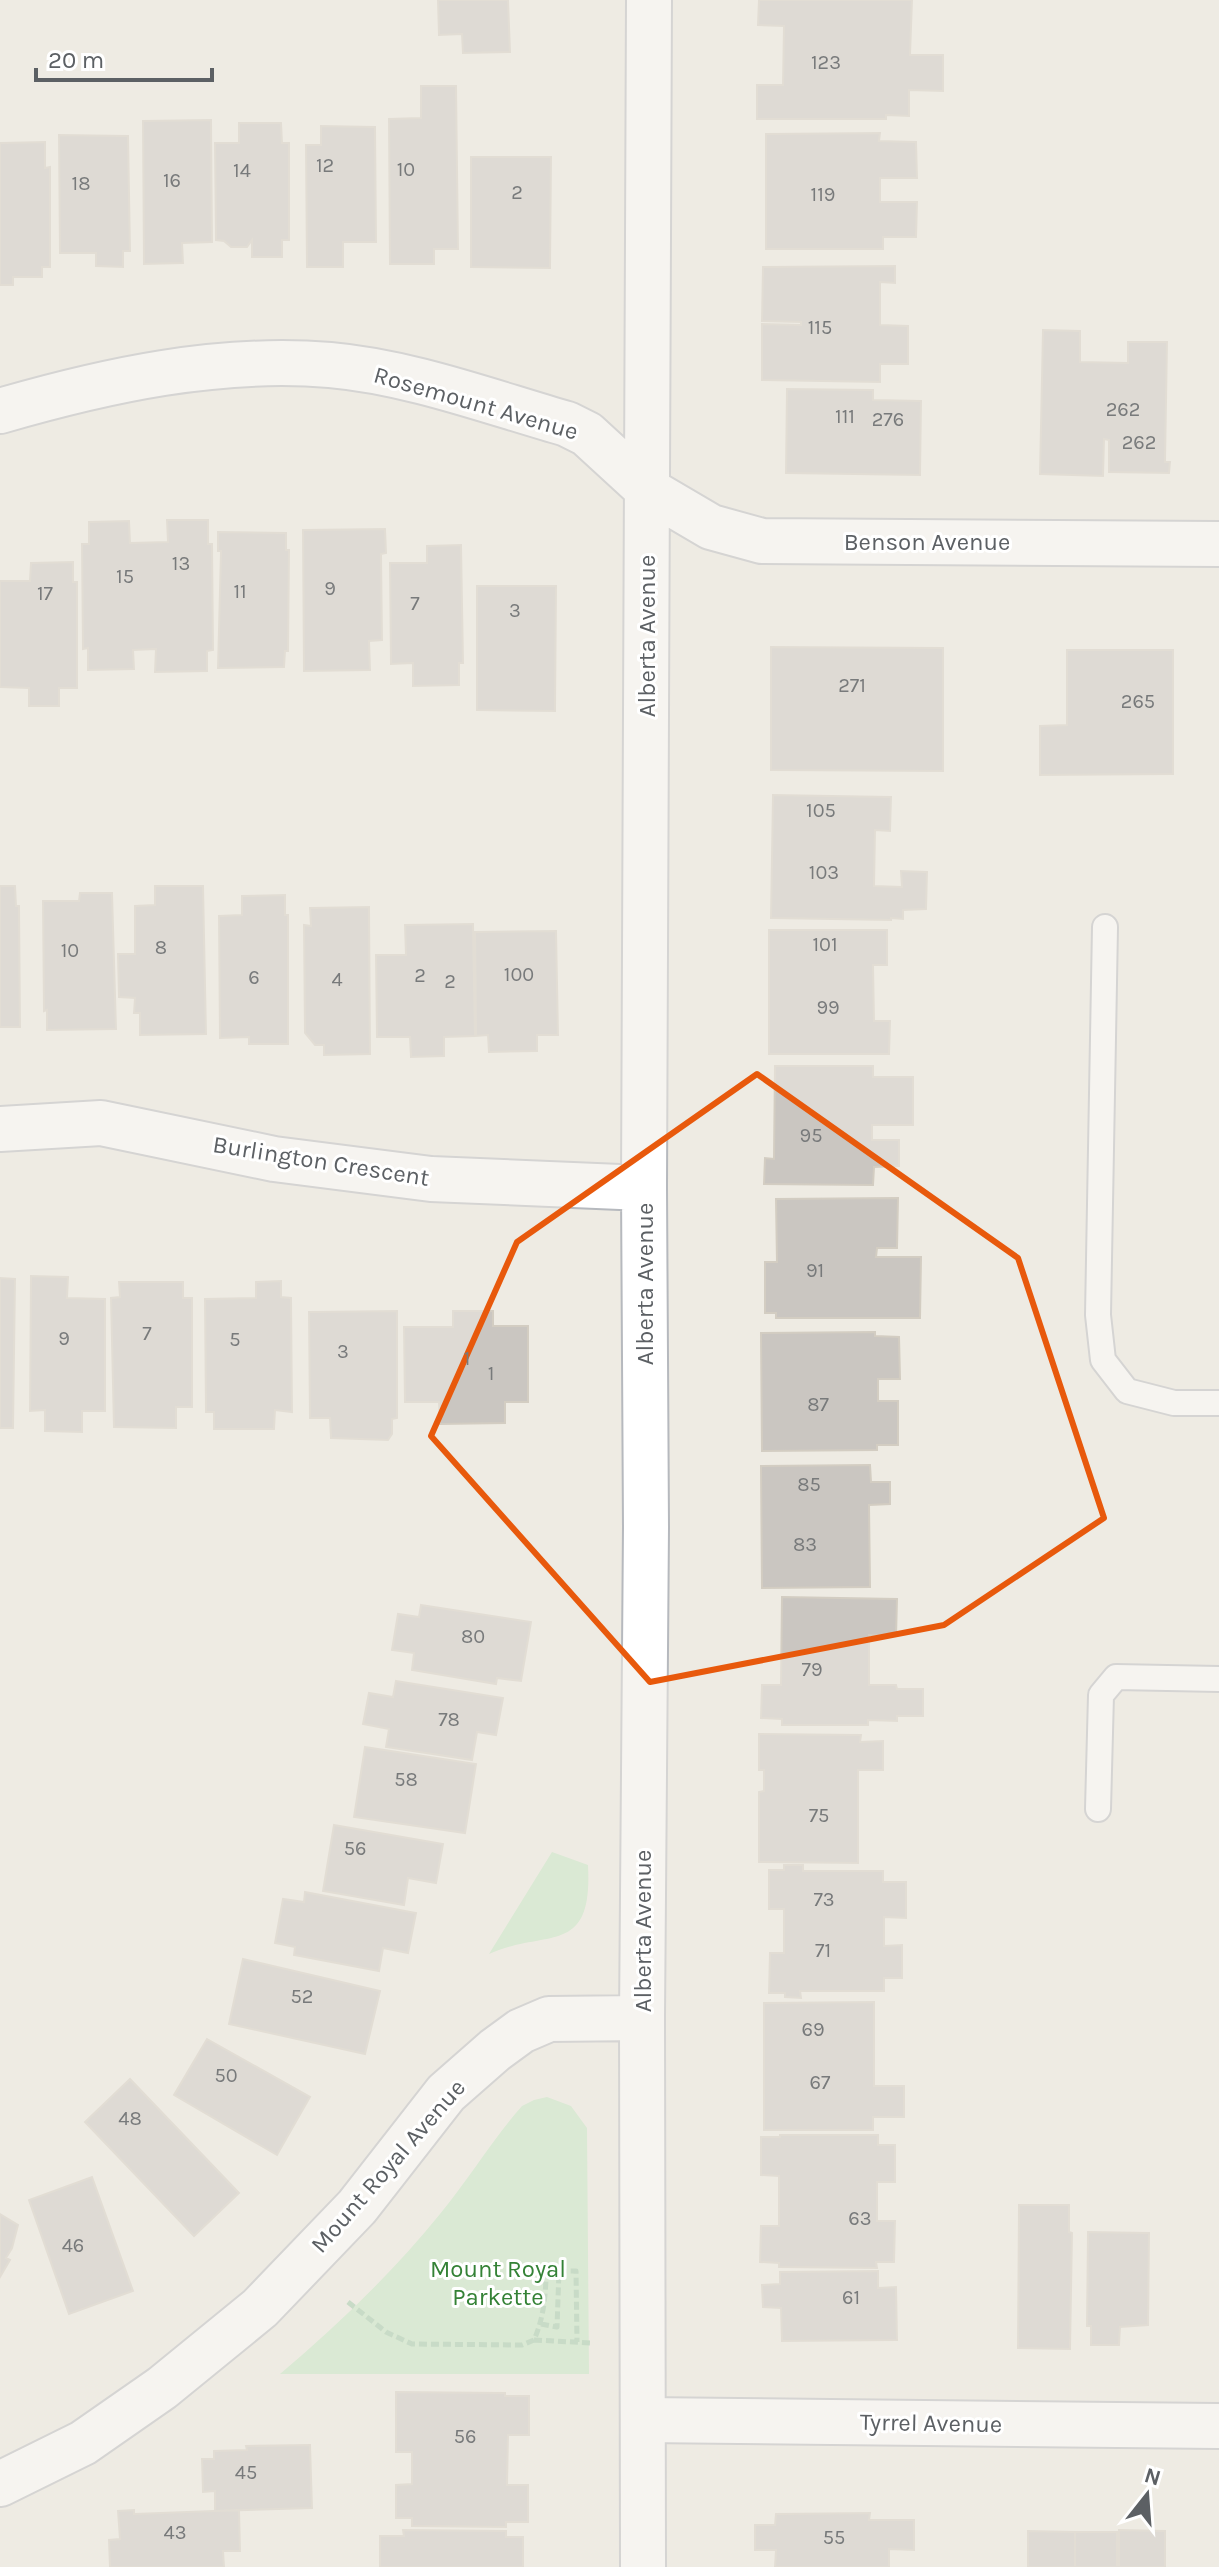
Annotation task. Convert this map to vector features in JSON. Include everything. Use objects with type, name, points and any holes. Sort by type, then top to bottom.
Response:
[{"type":"street","name":"Alberta Avenue","points":[[643,2567],[649,0]]},
{"type":"street","name":"Rosemount Avenue","points":[[0,411],[71,390],[160,373],[245,362],[332,365],[406,378],[567,424],[587,434],[648,490]]},
{"type":"street","name":"Benson Avenue","points":[[648,490],[711,527],[762,541],[1219,544]]},
{"type":"street","name":"Burlington Crescent","points":[[0,1129],[101,1123],[274,1159],[431,1179],[644,1188]]},
{"type":"street","name":"Mount Royal Avenue","points":[[0,2484],[83,2443],[162,2388],[260,2308],[357,2207],[446,2093],[521,2031],[549,2019],[642,2018]]},
{"type":"street","name":"Tyrrel Avenue","points":[[643,2420],[1219,2426]]},
{"type":"lane","points":[[1105,927],[1098,1315],[1103,1360],[1127,1391],[1174,1403],[1219,1403]]},
{"type":"lane","points":[[1098,1809],[1101,1695],[1116,1677],[1219,1679]]},
{"type":"path","points":[[541,2324],[557,2327],[559,2271],[576,2271],[577,2342]]},
{"type":"path","points":[[534,2340],[545,2304],[546,2279]]},
{"type":"path","points":[[348,2302],[386,2332],[412,2344],[522,2345],[534,2340],[597,2343]]},
{"type":"highlighted area","points":[[757,1074],[1018,1258],[1104,1518],[944,1625],[650,1682],[431,1436],[517,1242]]},
{"type":"green space","points":[[552,1852],[588,1865],[588,1894],[583,1914],[574,1927],[562,1935],[489,1954]]},
{"type":"green space","name":"Mount Royal Parkette","points":[[547,2097],[571,2106],[587,2128],[589,2374],[280,2374],[343,2318],[422,2236],[522,2106]]},
{"type":"building","points":[[438,0],[508,0],[510,52],[463,53],[462,34],[439,35]]},
{"type":"building","points":[[759,0],[912,0],[910,55],[943,55],[943,91],[909,90],[909,116],[886,115],[886,119],[757,119],[757,85],[783,85],[784,26],[758,25]]},
{"type":"building","points":[[421,86],[456,86],[458,249],[434,249],[434,264],[390,264],[389,119],[421,118]]},
{"type":"building","points":[[211,120],[212,242],[182,243],[183,263],[144,264],[143,121]]},
{"type":"building","points":[[239,123],[281,123],[282,143],[289,143],[289,240],[282,240],[282,257],[252,257],[252,240],[247,247],[231,247],[224,241],[216,240],[215,143],[239,143]]},
{"type":"building","points":[[321,126],[375,127],[376,242],[343,242],[343,267],[307,267],[306,145],[321,145]]},
{"type":"building","points":[[880,133],[879,141],[916,142],[917,178],[880,178],[880,202],[917,202],[916,237],[883,237],[883,249],[766,249],[766,134]]},
{"type":"building","points":[[59,135],[128,136],[130,251],[123,251],[123,267],[96,266],[96,253],[60,253]]},
{"type":"building","points":[[45,142],[45,168],[50,167],[50,267],[42,267],[42,277],[13,277],[13,285],[0,285],[0,143]]},
{"type":"building","points":[[471,157],[551,157],[550,268],[471,267]]},
{"type":"building","points":[[895,266],[895,283],[880,282],[880,325],[908,326],[908,364],[880,364],[880,382],[762,380],[762,324],[801,325],[801,322],[762,321],[763,267]]},
{"type":"building","points":[[1043,330],[1080,331],[1080,362],[1128,363],[1128,342],[1167,342],[1165,462],[1170,462],[1169,473],[1109,472],[1109,440],[1104,439],[1103,476],[1040,474]]},
{"type":"building","points":[[787,389],[873,390],[873,400],[921,401],[920,475],[786,473]]},
{"type":"building","points":[[167,520],[208,520],[208,544],[212,544],[213,650],[207,651],[207,671],[155,672],[156,649],[133,650],[134,669],[88,670],[88,648],[83,649],[82,544],[89,544],[89,522],[129,521],[130,543],[168,542]]},
{"type":"building","points":[[385,529],[386,553],[381,554],[382,640],[369,641],[370,670],[304,671],[303,530]]},
{"type":"building","points":[[218,532],[286,533],[286,550],[289,550],[288,651],[285,651],[284,667],[218,668],[221,551],[218,551]]},
{"type":"building","points":[[461,545],[463,663],[459,663],[459,685],[413,686],[413,663],[391,664],[390,563],[427,563],[427,546]]},
{"type":"building","points":[[73,562],[73,582],[77,582],[77,688],[59,688],[59,706],[29,706],[29,688],[0,687],[0,581],[30,581],[31,563]]},
{"type":"building","points":[[477,586],[556,586],[555,711],[477,710]]},
{"type":"building","points":[[771,647],[943,648],[943,771],[771,770]]},
{"type":"building","points":[[1067,650],[1173,650],[1173,774],[1040,775],[1040,726],[1067,725]]},
{"type":"building","points":[[773,795],[891,797],[890,831],[875,830],[874,886],[902,887],[901,871],[927,872],[926,909],[903,910],[903,919],[891,920],[771,918]]},
{"type":"building","points":[[0,886],[15,886],[16,906],[19,906],[20,1027],[0,1027]]},
{"type":"building","points":[[155,886],[203,886],[206,1034],[140,1035],[140,1013],[134,1013],[135,998],[119,997],[118,954],[135,954],[135,906],[155,905]]},
{"type":"building","points":[[80,893],[112,893],[116,1029],[47,1030],[47,1010],[44,1011],[43,901],[79,901]]},
{"type":"building","points":[[285,895],[285,915],[288,915],[288,1044],[249,1044],[249,1037],[220,1038],[219,916],[242,915],[242,896]]},
{"type":"building","points":[[369,907],[370,1054],[324,1055],[324,1045],[315,1045],[305,1033],[304,925],[311,926],[310,908]]},
{"type":"building","points":[[473,924],[475,1036],[444,1037],[444,1056],[411,1057],[410,1037],[377,1037],[376,955],[406,955],[405,925]]},
{"type":"building","points":[[769,930],[887,930],[887,965],[873,965],[874,1021],[890,1021],[889,1054],[769,1054]]},
{"type":"building","points":[[556,931],[558,1035],[537,1035],[537,1051],[489,1052],[488,1035],[476,1036],[475,932]]},
{"type":"building","points":[[775,1066],[873,1066],[873,1077],[913,1077],[913,1125],[872,1125],[872,1140],[899,1140],[899,1166],[874,1167],[873,1185],[764,1184],[765,1158],[774,1159]]},
{"type":"building","points":[[898,1198],[897,1248],[877,1248],[876,1257],[921,1257],[920,1318],[776,1318],[776,1313],[765,1313],[765,1262],[777,1262],[776,1199]]},
{"type":"building","points":[[31,1276],[68,1277],[67,1298],[105,1299],[105,1411],[82,1411],[82,1432],[45,1431],[45,1410],[30,1411]]},
{"type":"building","points":[[0,1278],[15,1279],[13,1428],[0,1428]]},
{"type":"building","points":[[281,1281],[281,1297],[291,1298],[292,1412],[275,1410],[274,1429],[214,1429],[214,1412],[206,1412],[205,1299],[256,1298],[256,1282]]},
{"type":"building","points":[[119,1282],[183,1282],[183,1298],[192,1298],[192,1407],[176,1407],[176,1428],[114,1427],[111,1298],[120,1297]]},
{"type":"building","points":[[397,1311],[397,1418],[392,1419],[392,1434],[388,1440],[331,1438],[330,1418],[310,1418],[309,1312]]},
{"type":"building","points":[[453,1311],[493,1311],[493,1326],[528,1326],[528,1402],[505,1402],[505,1423],[440,1424],[439,1402],[405,1402],[404,1327],[453,1327]]},
{"type":"building","points":[[875,1332],[875,1336],[899,1337],[900,1379],[878,1379],[878,1401],[898,1401],[898,1445],[877,1445],[877,1450],[762,1451],[761,1333]]},
{"type":"building","points":[[870,1465],[871,1482],[890,1482],[890,1504],[869,1505],[870,1587],[762,1588],[761,1466]]},
{"type":"building","points":[[782,1597],[897,1599],[896,1636],[869,1635],[869,1685],[923,1689],[923,1716],[897,1716],[897,1721],[868,1720],[868,1725],[782,1725],[782,1719],[761,1718],[762,1685],[781,1685]]},
{"type":"building","points":[[421,1605],[531,1622],[521,1681],[497,1678],[496,1684],[412,1670],[414,1653],[392,1650],[398,1614],[419,1617]]},
{"type":"building","points":[[396,1681],[503,1698],[496,1735],[477,1732],[472,1760],[386,1747],[389,1729],[363,1724],[369,1693],[393,1697]]},
{"type":"building","points":[[759,1734],[861,1735],[860,1742],[883,1741],[883,1770],[858,1770],[858,1863],[759,1862],[759,1792],[764,1791],[764,1770],[759,1770]]},
{"type":"building","points":[[365,1747],[476,1764],[465,1833],[354,1817]]},
{"type":"building","points":[[334,1825],[443,1844],[436,1883],[408,1878],[404,1905],[323,1891]]},
{"type":"building","points":[[784,1865],[803,1865],[803,1871],[883,1871],[883,1882],[906,1882],[906,1918],[884,1917],[884,1946],[902,1945],[902,1978],[884,1978],[884,1991],[800,1991],[801,1998],[785,1997],[785,1993],[769,1993],[770,1953],[784,1953],[784,1909],[769,1909],[769,1870],[784,1870]]},
{"type":"building","points":[[305,1892],[416,1913],[408,1953],[383,1948],[379,1971],[294,1955],[295,1947],[275,1943],[283,1899],[304,1902]]},
{"type":"building","points":[[243,1959],[380,1991],[365,2054],[229,2024]]},
{"type":"building","points":[[874,2002],[874,2086],[904,2086],[904,2117],[873,2117],[873,2130],[764,2130],[764,2003]]},
{"type":"building","points":[[207,2039],[310,2097],[277,2155],[174,2095]]},
{"type":"building","points":[[130,2079],[239,2193],[194,2236],[85,2122]]},
{"type":"building","points":[[878,2135],[878,2145],[895,2145],[895,2182],[877,2182],[877,2221],[895,2221],[894,2262],[876,2262],[877,2268],[779,2267],[779,2263],[760,2262],[761,2226],[779,2226],[779,2176],[761,2175],[761,2137]]},
{"type":"building","points":[[92,2177],[133,2291],[69,2314],[29,2200]]},
{"type":"building","points":[[1019,2205],[1069,2205],[1069,2232],[1072,2233],[1070,2349],[1018,2348]]},
{"type":"building","points":[[0,2214],[18,2225],[6,2258],[10,2260],[0,2277]]},
{"type":"building","points":[[1088,2232],[1149,2233],[1148,2325],[1120,2327],[1119,2345],[1091,2345],[1091,2326],[1087,2326]]},
{"type":"building","points":[[878,2271],[878,2288],[896,2287],[897,2340],[782,2341],[781,2308],[763,2307],[762,2285],[780,2284],[780,2272]]},
{"type":"building","points":[[396,2392],[529,2396],[529,2435],[508,2435],[507,2485],[528,2485],[528,2522],[506,2522],[506,2527],[412,2526],[412,2518],[396,2518],[396,2485],[412,2484],[412,2452],[396,2452]]},
{"type":"building","points":[[310,2445],[312,2508],[215,2511],[215,2491],[203,2492],[202,2459],[214,2459],[214,2451],[247,2450],[246,2446]]},
{"type":"building","points":[[134,2510],[134,2514],[239,2510],[240,2551],[223,2551],[224,2567],[110,2567],[109,2540],[120,2539],[118,2511]]},
{"type":"building","points":[[870,2513],[869,2520],[914,2520],[914,2550],[889,2549],[889,2567],[775,2567],[776,2550],[755,2550],[755,2525],[775,2525],[776,2514]]},
{"type":"building","points":[[403,2530],[506,2531],[506,2537],[523,2537],[523,2567],[380,2567],[380,2536],[404,2536]]},
{"type":"building","points":[[1119,2530],[1165,2531],[1165,2567],[1119,2567]]},
{"type":"building","points":[[1028,2531],[1075,2532],[1075,2567],[1028,2567]]},
{"type":"building","points":[[1075,2532],[1117,2532],[1117,2567],[1075,2567]]}]
